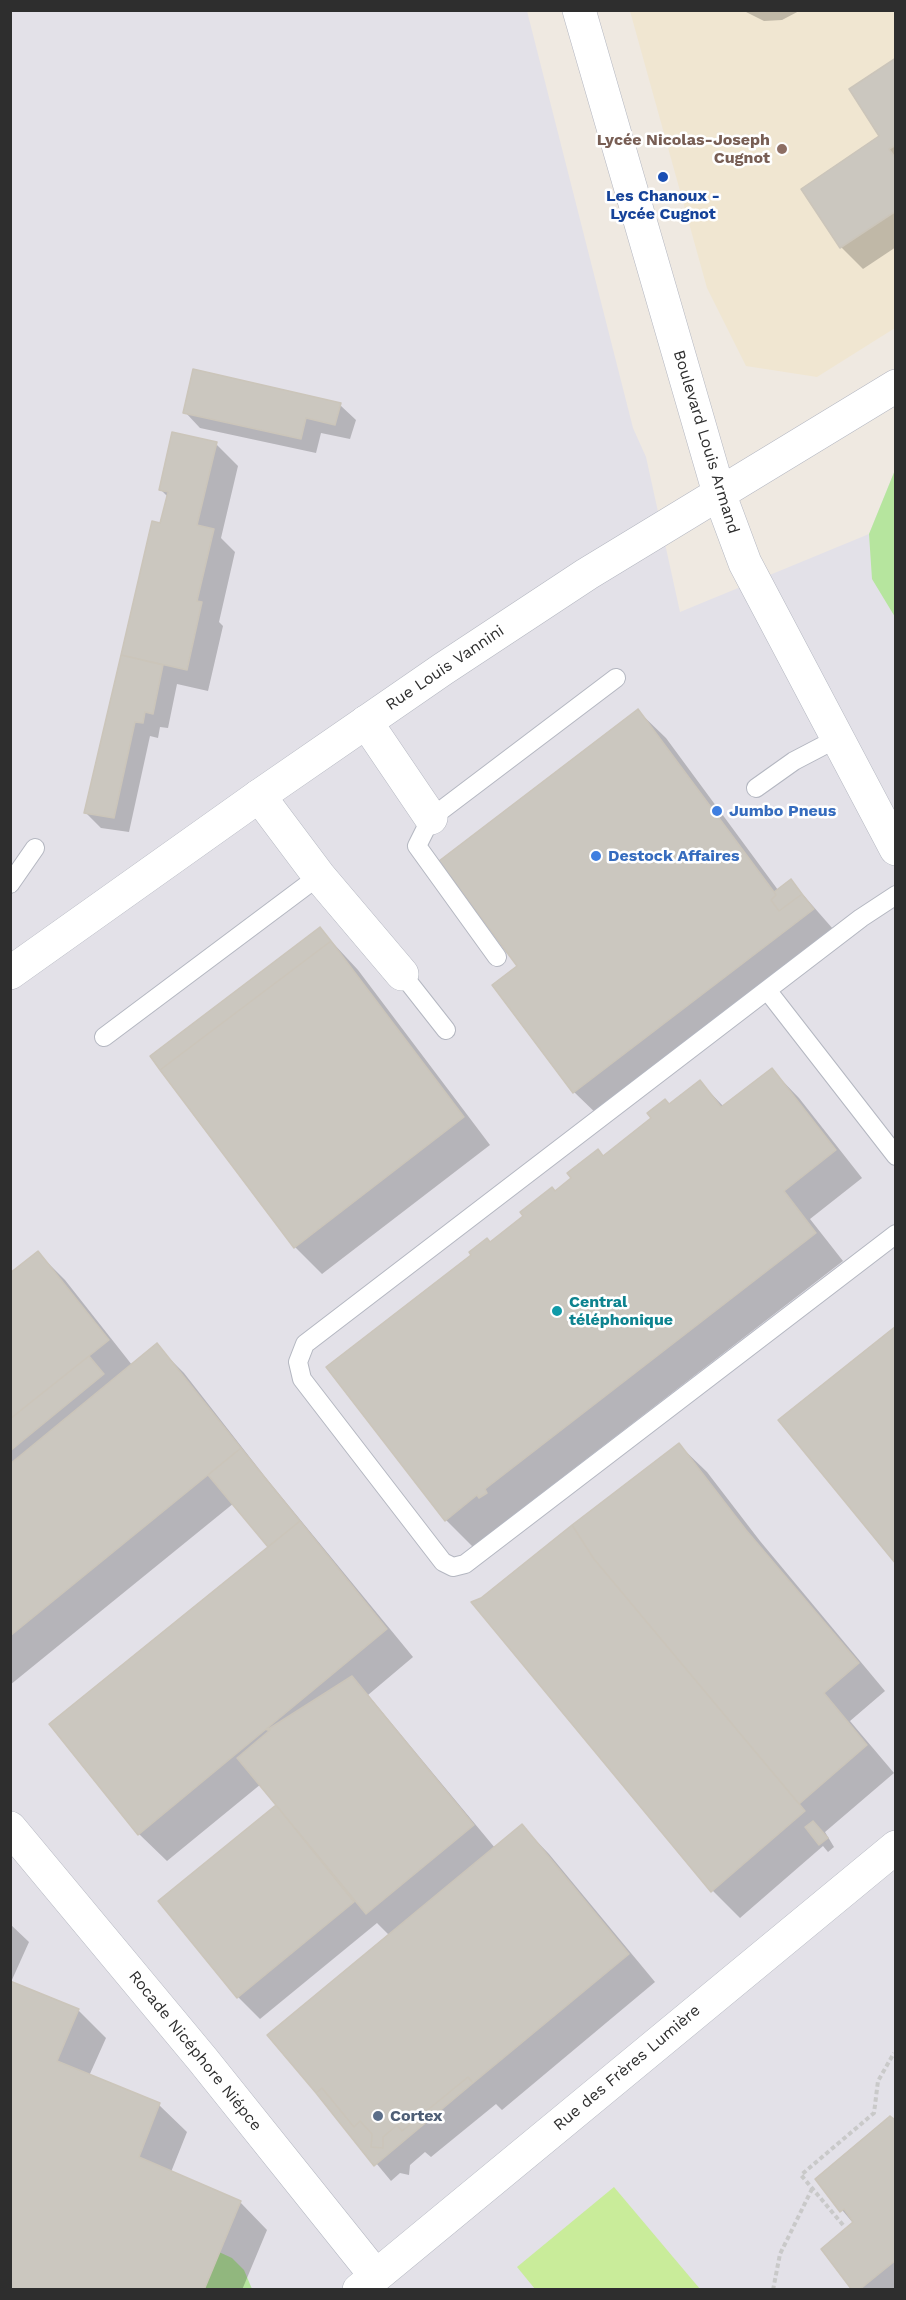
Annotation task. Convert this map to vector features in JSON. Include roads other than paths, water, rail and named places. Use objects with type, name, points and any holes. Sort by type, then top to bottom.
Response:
[{"type":"street","name":"Boulevard Louis Armand","points":[[579,10],[719,493],[745,563],[896,849]]},
{"type":"street","name":"Rue Louis Vannini","points":[[10,974],[259,796],[587,574],[896,386]]},
{"type":"street","points":[[366,722],[430,818]]},
{"type":"street","points":[[259,796],[319,876],[402,974]]},
{"type":"street","name":"Rocade Nicéphore Niépce","points":[[10,1828],[203,2060],[367,2283]]},
{"type":"street","name":"Rue des Frères Lumière","points":[[367,2283],[896,1847]]},
{"type":"lane","points":[[497,957],[417,846],[430,818],[616,678]]},
{"type":"lane","points":[[756,788],[794,761],[838,738]]},
{"type":"lane","points":[[10,884],[35,848]]},
{"type":"lane","points":[[104,1037],[319,876]]},
{"type":"lane","points":[[896,895],[861,918],[305,1344],[298,1362],[302,1379],[443,1562],[453,1567],[465,1564],[896,1234]]},
{"type":"lane","points":[[402,974],[447,1030]]},
{"type":"lane","points":[[767,990],[896,1156]]},
{"type":"place","name":"Lycée Nicolas-Joseph Cugnot","points":[[782,149]]},
{"type":"place","name":"Les Chanoux - Lycée Cugnot","points":[[663,177]]},
{"type":"place","name":"Jumbo Pneus","points":[[717,811]]},
{"type":"place","name":"Destock Affaires","points":[[596,856]]},
{"type":"place","name":"Central téléphonique","points":[[557,1311]]},
{"type":"place","name":"Cortex","points":[[378,2116]]}]
